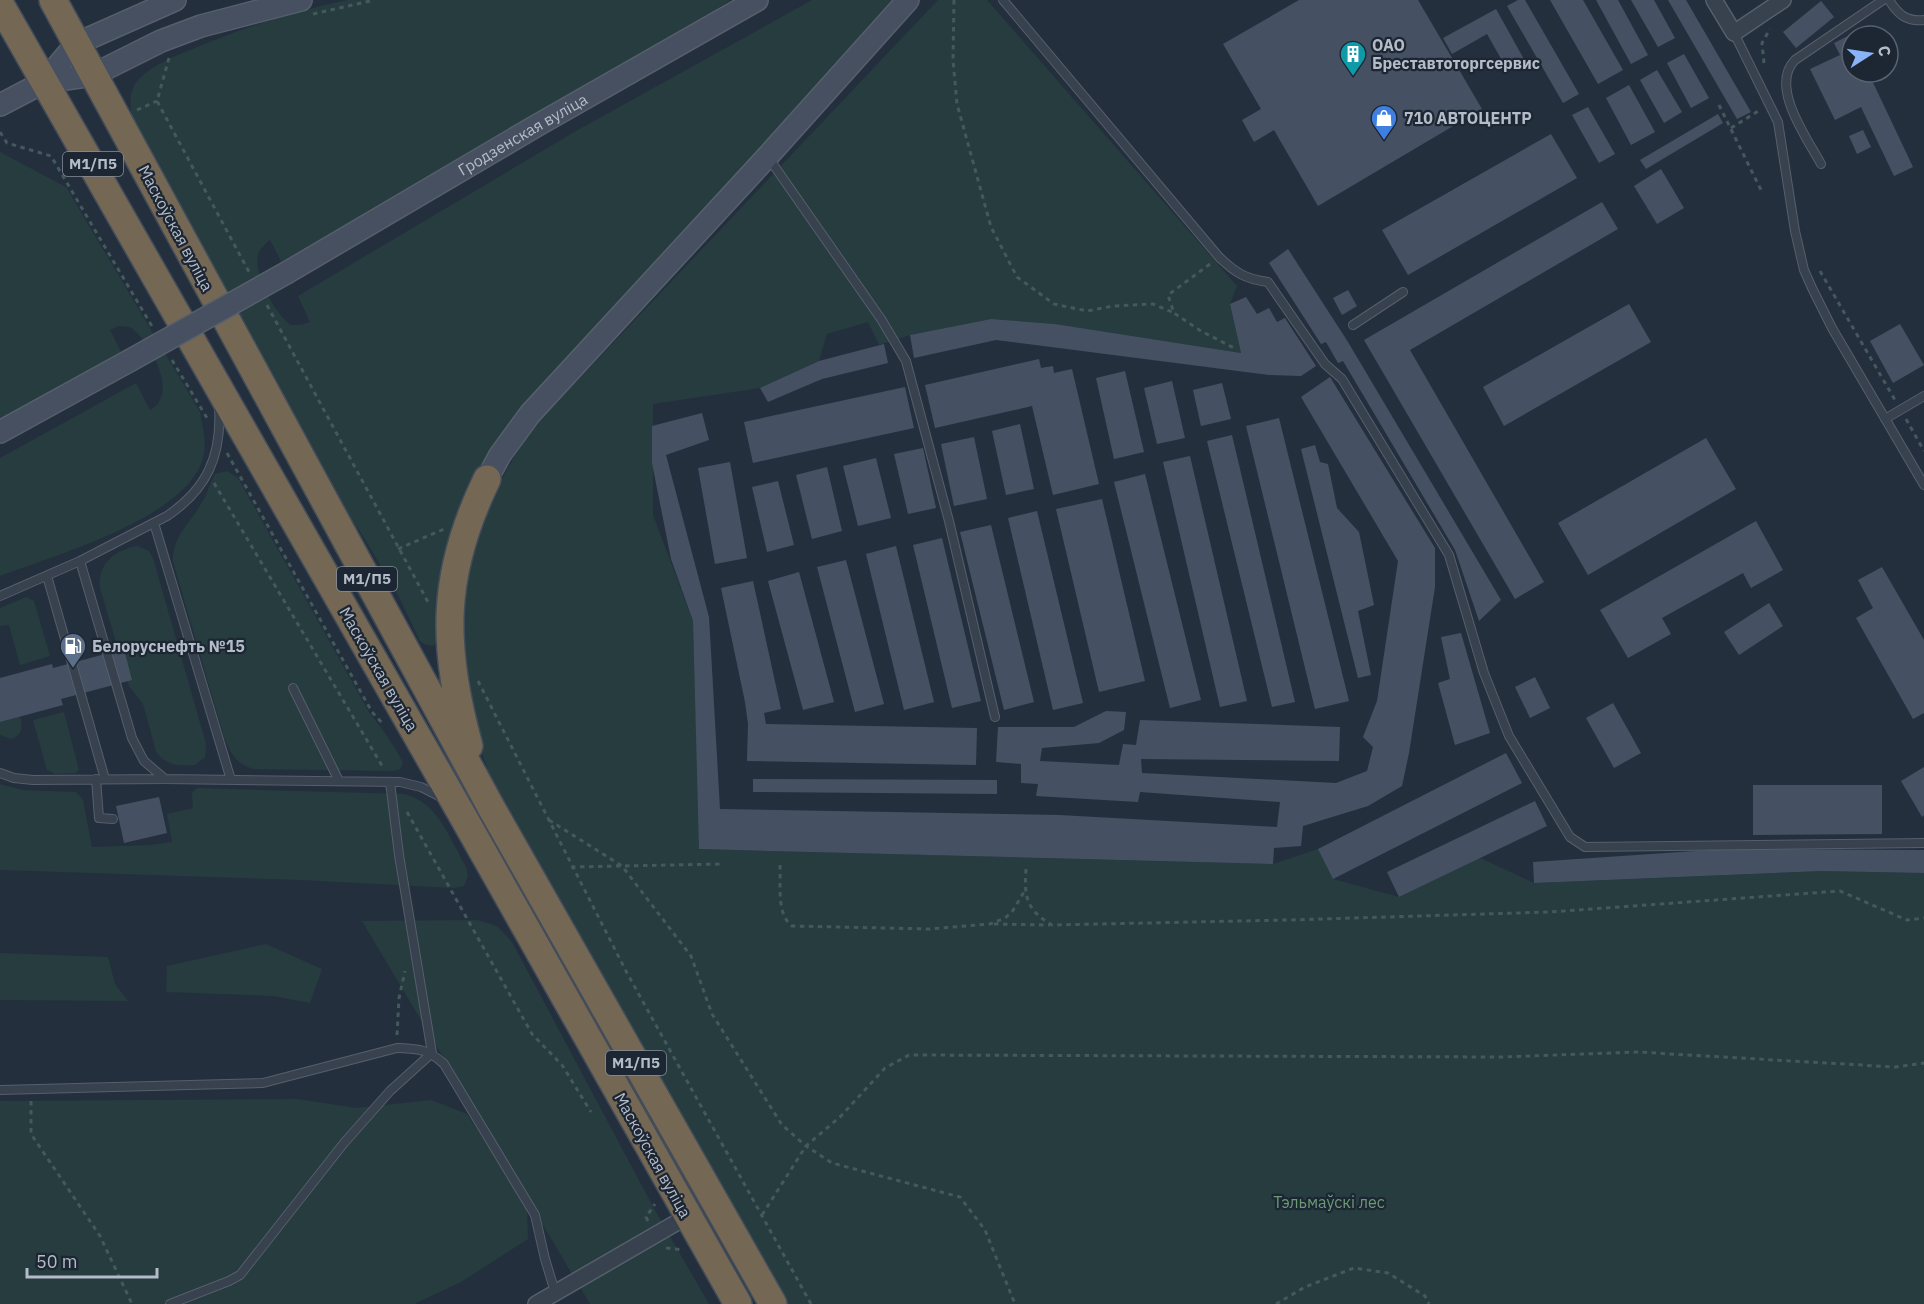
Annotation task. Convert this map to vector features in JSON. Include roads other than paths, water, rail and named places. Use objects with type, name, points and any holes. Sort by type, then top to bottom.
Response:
[{"type":"highway","name":"Маскоўская вуліца","points":[[53,0],[492,809],[773,1304]]},
{"type":"highway","name":"Маскоўская вуліца","points":[[0,4],[738,1304]]},
{"type":"highway","points":[[487,479],[459,552],[453,582],[449,632],[454,686],[461,716],[492,809]]},
{"type":"highway","points":[[688,1216],[714,1201]]},
{"type":"main road","points":[[0,105],[44,81],[76,44],[175,0]]},
{"type":"main road","points":[[44,81],[93,75],[160,41],[201,26],[301,0]]},
{"type":"main road","name":"Гродзенская вуліца","points":[[0,432],[288,272],[757,0]]},
{"type":"main road","points":[[487,479],[500,455],[530,414],[768,157],[908,0]]},
{"type":"street","points":[[1714,0],[1734,33],[1784,0]]},
{"type":"street","points":[[536,1304],[559,1298],[688,1216]]},
{"type":"lane","points":[[1003,0],[1219,257],[1236,273],[1252,280],[1268,282],[1325,364],[1342,379],[1449,555],[1484,673],[1509,736],[1570,837],[1585,847],[1924,843]]},
{"type":"lane","points":[[1821,164],[1788,99],[1785,79],[1787,70],[1795,60],[1883,0]]},
{"type":"lane","points":[[1889,0],[1907,19],[1924,20]]},
{"type":"lane","points":[[1734,33],[1775,111],[1795,231],[1804,270],[1821,308],[1924,485]]},
{"type":"lane","points":[[768,157],[881,319],[906,361],[943,500],[995,717]]},
{"type":"lane","points":[[1353,325],[1403,292]]},
{"type":"lane","points":[[0,596],[80,561],[154,523],[180,507],[192,496],[209,472],[219,439],[219,408],[213,378]]},
{"type":"lane","points":[[1885,419],[1924,396]]},
{"type":"lane","points":[[154,523],[231,780]]},
{"type":"lane","points":[[80,561],[132,738],[144,761],[165,779]]},
{"type":"lane","points":[[47,576],[100,779],[99,819],[113,819]]},
{"type":"lane","points":[[293,687],[339,781]]},
{"type":"lane","points":[[0,772],[14,778],[33,780],[165,779],[411,784],[431,791],[448,802],[465,820]]},
{"type":"lane","points":[[390,782],[399,855],[432,1053]]},
{"type":"lane","points":[[0,1090],[263,1083],[397,1048],[432,1053],[444,1064],[536,1215],[545,1260],[559,1298]]},
{"type":"lane","points":[[170,1304],[240,1275],[344,1143],[390,1090],[432,1053]]},
{"type":"place","name":"ОАО Бреставтоторгсервис","points":[[1353,77]]},
{"type":"place","name":"710 АВТОЦЕНТР","points":[[1384,141]]},
{"type":"place","name":"Белоруснефть №15","points":[[73,669]]},
{"type":"park label","name":"Тэльмаўскі лес","points":[[1329,1202]]}]
